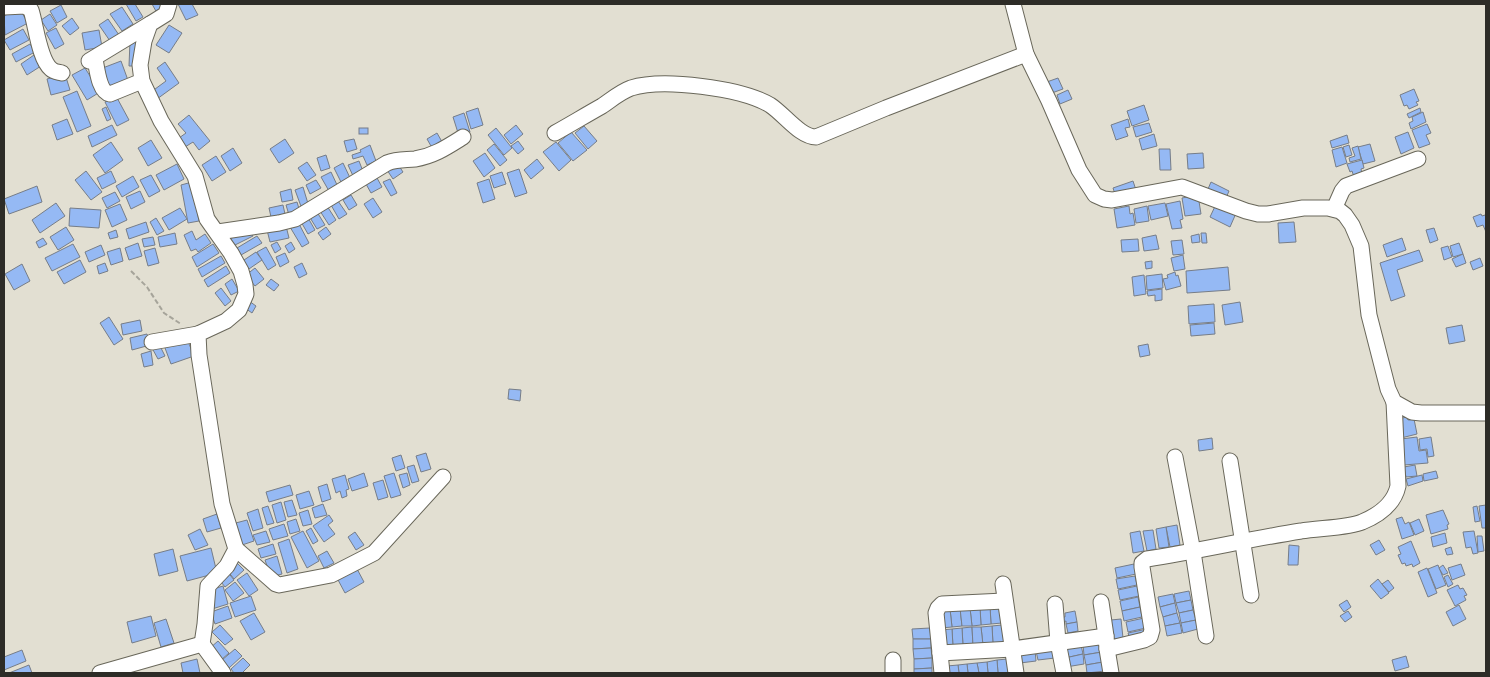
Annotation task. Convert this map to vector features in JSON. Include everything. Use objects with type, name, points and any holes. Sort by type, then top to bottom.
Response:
[{"type":"street","points":[[142,81],[107,94],[103,90],[92,60],[166,14],[169,4]]},
{"type":"street","points":[[1004,601],[940,606],[936,613],[941,663],[1012,652],[1058,642],[1144,640],[1150,637],[1151,625],[1142,567],[1144,561],[1302,530],[1360,523],[1385,509],[1396,496],[1398,486],[1394,402],[1388,390],[1370,322],[1361,246],[1355,231],[1345,215],[1334,209],[1303,208],[1258,214],[1182,187],[1112,200],[1099,197],[1090,190],[1079,170],[1026,54],[1013,4]]},
{"type":"street","points":[[4,7],[25,6],[31,10],[41,50],[47,65],[54,71],[62,73]]},
{"type":"street","points":[[150,24],[144,41],[140,65],[142,81],[161,120],[196,176],[207,219],[218,232],[241,271],[246,294],[236,313],[199,345],[152,342]]},
{"type":"street","points":[[555,134],[624,91],[633,87],[661,84],[694,86],[739,93],[770,105],[806,135],[816,138],[886,108],[1026,54]]},
{"type":"street","points":[[218,232],[279,224],[295,219],[382,165],[393,160],[408,159],[439,152],[463,137]]},
{"type":"street","points":[[1334,209],[1342,190],[1346,186],[1418,158]]},
{"type":"street","points":[[199,345],[222,504],[236,549],[276,584],[331,575],[374,553],[442,477]]},
{"type":"street","points":[[1394,402],[1412,412],[1486,413]]},
{"type":"street","points":[[1175,457],[1193,552],[1206,636]]},
{"type":"street","points":[[1230,461],[1251,596]]},
{"type":"street","points":[[223,673],[202,644],[208,586],[226,566],[236,549]]},
{"type":"street","points":[[1003,584],[1016,673]]},
{"type":"street","points":[[1101,602],[1111,673]]},
{"type":"street","points":[[1055,604],[1058,642],[1064,673]]},
{"type":"street","points":[[100,673],[202,644]]},
{"type":"path","points":[[131,272],[147,287],[164,312],[199,345]]},
{"type":"building","points":[[126,4],[135,4],[143,17],[136,21]]},
{"type":"building","points":[[152,4],[162,4],[165,9],[157,13]]},
{"type":"building","points":[[178,4],[192,4],[198,15],[186,20]]},
{"type":"building","points":[[61,5],[67,17],[57,23],[50,11]]},
{"type":"building","points":[[122,7],[133,24],[122,31],[110,14]]},
{"type":"building","points":[[19,8],[28,23],[5,35],[4,16]]},
{"type":"building","points":[[50,14],[57,25],[48,31],[41,20]]},
{"type":"building","points":[[72,18],[79,28],[70,35],[62,26]]},
{"type":"building","points":[[108,19],[119,35],[110,41],[99,25]]},
{"type":"building","points":[[169,25],[182,33],[169,53],[156,45]]},
{"type":"building","points":[[56,28],[64,44],[55,49],[46,33]]},
{"type":"building","points":[[23,29],[29,40],[10,50],[4,40]]},
{"type":"building","points":[[99,30],[102,47],[85,50],[82,33]]},
{"type":"building","points":[[130,41],[137,42],[137,66],[129,66]]},
{"type":"building","points":[[30,44],[35,52],[16,62],[12,54]]},
{"type":"building","points":[[34,55],[41,66],[27,75],[21,64]]},
{"type":"building","points":[[121,61],[129,83],[107,90],[100,69]]},
{"type":"building","points":[[165,62],[179,83],[157,99],[151,92],[166,81],[157,68]]},
{"type":"building","points":[[85,68],[100,92],[87,100],[72,75]]},
{"type":"building","points":[[65,74],[70,90],[51,95],[47,79]]},
{"type":"building","points":[[1058,78],[1063,89],[1049,94],[1044,83]]},
{"type":"building","points":[[1414,89],[1419,101],[1416,102],[1418,105],[1409,109],[1407,105],[1404,106],[1400,95]]},
{"type":"building","points":[[1068,90],[1072,99],[1060,104],[1057,95]]},
{"type":"building","points":[[77,91],[91,126],[77,132],[63,97]]},
{"type":"building","points":[[116,96],[129,120],[117,126],[105,102]]},
{"type":"building","points":[[1144,105],[1149,120],[1132,126],[1127,111]]},
{"type":"building","points":[[106,107],[111,119],[107,121],[102,109]]},
{"type":"building","points":[[478,108],[483,125],[471,129],[466,112]]},
{"type":"building","points":[[1420,108],[1421,112],[1409,118],[1407,114]]},
{"type":"building","points":[[1423,112],[1426,122],[1411,129],[1409,123],[1413,121],[1412,117]]},
{"type":"building","points":[[464,113],[470,132],[459,136],[453,117]]},
{"type":"building","points":[[189,115],[210,141],[199,150],[193,142],[185,147],[179,138],[186,133],[178,124]]},
{"type":"building","points":[[67,119],[73,134],[57,140],[52,125]]},
{"type":"building","points":[[1128,119],[1130,127],[1125,128],[1128,136],[1116,140],[1111,125]]},
{"type":"building","points":[[1149,123],[1152,132],[1136,137],[1133,127]]},
{"type":"building","points":[[1427,124],[1431,133],[1426,135],[1430,144],[1419,148],[1412,130]]},
{"type":"building","points":[[112,125],[117,135],[92,147],[88,136]]},
{"type":"building","points":[[516,125],[523,134],[511,144],[504,135]]},
{"type":"building","points":[[584,126],[597,141],[588,149],[575,133]]},
{"type":"building","points":[[359,128],[368,128],[368,134],[359,134]]},
{"type":"building","points":[[496,128],[512,148],[504,155],[488,135]]},
{"type":"building","points":[[571,132],[587,150],[573,161],[558,143]]},
{"type":"building","points":[[1408,132],[1414,148],[1401,154],[1395,137]]},
{"type":"building","points":[[437,133],[445,147],[435,153],[427,139]]},
{"type":"building","points":[[1154,134],[1157,146],[1142,150],[1139,139]]},
{"type":"building","points":[[1347,135],[1349,143],[1332,148],[1330,141]]},
{"type":"building","points":[[285,139],[294,153],[279,163],[270,149]]},
{"type":"building","points":[[354,139],[357,149],[347,152],[344,141]]},
{"type":"building","points":[[151,140],[162,158],[148,166],[138,148]]},
{"type":"building","points":[[518,141],[524,149],[518,154],[511,146]]},
{"type":"building","points":[[111,142],[123,160],[105,173],[93,155]]},
{"type":"building","points":[[556,142],[571,160],[559,171],[543,152]]},
{"type":"building","points":[[494,144],[507,160],[500,166],[487,150]]},
{"type":"building","points":[[1370,144],[1375,161],[1363,164],[1358,147]]},
{"type":"building","points":[[370,145],[376,161],[367,165],[363,156],[353,159],[352,155],[361,152],[360,150]]},
{"type":"building","points":[[1349,145],[1352,155],[1346,157],[1343,147]]},
{"type":"building","points":[[1358,146],[1361,159],[1350,162],[1349,158],[1355,156],[1352,148]]},
{"type":"building","points":[[1342,147],[1347,163],[1336,167],[1332,150]]},
{"type":"building","points":[[233,148],[242,163],[230,171],[221,156]]},
{"type":"building","points":[[1159,149],[1170,149],[1171,170],[1160,170]]},
{"type":"building","points":[[485,153],[495,168],[484,177],[473,161]]},
{"type":"building","points":[[1203,153],[1204,168],[1188,169],[1187,154]]},
{"type":"building","points":[[326,155],[330,168],[321,171],[317,158]]},
{"type":"building","points":[[216,156],[226,172],[212,181],[202,165]]},
{"type":"building","points":[[537,159],[544,168],[531,179],[524,170]]},
{"type":"building","points":[[1362,160],[1364,168],[1361,169],[1362,174],[1354,177],[1347,164]]},
{"type":"building","points":[[359,161],[364,174],[354,178],[348,165]]},
{"type":"building","points":[[307,162],[316,175],[307,181],[298,168]]},
{"type":"building","points":[[343,163],[352,182],[343,186],[334,168]]},
{"type":"building","points":[[397,163],[403,172],[393,179],[387,170]]},
{"type":"building","points":[[177,164],[184,179],[164,190],[156,175]]},
{"type":"building","points":[[519,169],[527,193],[515,197],[507,173]]},
{"type":"building","points":[[86,171],[102,192],[91,200],[75,180]]},
{"type":"building","points":[[111,171],[116,182],[102,189],[97,178]]},
{"type":"building","points":[[331,172],[338,187],[329,191],[321,177]]},
{"type":"building","points":[[502,172],[506,184],[494,188],[490,176]]},
{"type":"building","points":[[151,175],[160,191],[149,197],[140,180]]},
{"type":"building","points":[[133,176],[139,187],[122,197],[116,186]]},
{"type":"building","points":[[377,178],[382,187],[371,193],[366,184]]},
{"type":"building","points":[[390,179],[397,193],[391,196],[383,182]]},
{"type":"building","points":[[489,179],[495,199],[483,203],[477,183]]},
{"type":"building","points":[[316,180],[321,188],[310,194],[306,185]]},
{"type":"building","points":[[1133,181],[1136,190],[1116,197],[1113,188]]},
{"type":"building","points":[[192,182],[199,221],[188,223],[181,185]]},
{"type":"building","points":[[1211,182],[1229,191],[1226,198],[1208,189]]},
{"type":"building","points":[[37,186],[42,202],[9,214],[4,199]]},
{"type":"building","points":[[303,187],[309,207],[302,209],[295,190]]},
{"type":"building","points":[[291,189],[293,200],[282,202],[280,192]]},
{"type":"building","points":[[140,191],[145,202],[131,209],[126,197]]},
{"type":"building","points":[[115,192],[120,201],[107,208],[102,198]]},
{"type":"building","points":[[351,195],[357,205],[349,210],[343,200]]},
{"type":"building","points":[[1198,195],[1201,214],[1185,216],[1182,198]]},
{"type":"building","points":[[373,198],[382,212],[373,218],[364,204]]},
{"type":"building","points":[[338,201],[347,214],[339,219],[331,205]]},
{"type":"building","points":[[1180,201],[1183,219],[1180,220],[1182,228],[1172,229],[1166,204]]},
{"type":"building","points":[[297,202],[300,212],[289,215],[286,205]]},
{"type":"building","points":[[1217,202],[1237,211],[1230,227],[1210,217]]},
{"type":"building","points":[[56,203],[65,216],[40,233],[32,220]]},
{"type":"building","points":[[1165,203],[1168,216],[1151,220],[1148,206]]},
{"type":"building","points":[[120,204],[127,220],[112,227],[105,210]]},
{"type":"building","points":[[283,205],[285,214],[271,217],[269,208]]},
{"type":"building","points":[[327,206],[336,220],[329,225],[320,211]]},
{"type":"building","points":[[1129,206],[1130,214],[1133,213],[1135,225],[1117,228],[1114,209]]},
{"type":"building","points":[[1147,206],[1149,221],[1136,223],[1134,209]]},
{"type":"building","points":[[70,208],[101,210],[99,228],[69,226]]},
{"type":"building","points":[[180,208],[187,219],[169,230],[162,218]]},
{"type":"building","points":[[317,212],[325,225],[317,229],[309,216]]},
{"type":"building","points":[[1481,214],[1482,216],[1485,215],[1486,218],[1486,232],[1483,225],[1477,227],[1473,217]]},
{"type":"building","points":[[307,216],[315,230],[308,234],[300,220]]},
{"type":"building","points":[[156,218],[164,231],[157,235],[150,222]]},
{"type":"building","points":[[146,222],[149,232],[129,239],[126,229]]},
{"type":"building","points":[[298,222],[309,243],[302,247],[290,227]]},
{"type":"building","points":[[1294,222],[1296,242],[1279,243],[1278,223]]},
{"type":"building","points":[[286,226],[289,238],[270,242],[267,230]]},
{"type":"building","points":[[66,227],[74,240],[58,250],[50,237]]},
{"type":"building","points":[[326,227],[331,234],[323,240],[318,233]]},
{"type":"building","points":[[1434,228],[1438,240],[1430,243],[1426,230]]},
{"type":"building","points":[[249,229],[253,236],[231,247],[228,240]]},
{"type":"building","points":[[116,230],[118,237],[110,239],[108,233]]},
{"type":"building","points":[[192,231],[196,240],[205,234],[211,243],[198,252],[196,249],[191,251],[184,235]]},
{"type":"building","points":[[175,233],[177,244],[160,247],[158,237]]},
{"type":"building","points":[[1201,233],[1206,233],[1207,243],[1202,243]]},
{"type":"building","points":[[1199,234],[1200,242],[1192,243],[1191,236]]},
{"type":"building","points":[[1156,235],[1159,249],[1144,251],[1142,238]]},
{"type":"building","points":[[257,236],[262,243],[241,255],[237,248]]},
{"type":"building","points":[[153,237],[155,245],[144,247],[142,239]]},
{"type":"building","points":[[43,238],[47,244],[39,248],[36,242]]},
{"type":"building","points":[[1402,238],[1406,250],[1387,257],[1383,245]]},
{"type":"building","points":[[1138,239],[1139,251],[1122,252],[1121,240]]},
{"type":"building","points":[[1182,240],[1184,254],[1173,255],[1171,241]]},
{"type":"building","points":[[277,242],[281,249],[275,253],[271,245]]},
{"type":"building","points":[[291,242],[295,249],[289,253],[285,246]]},
{"type":"building","points":[[138,243],[142,256],[129,260],[125,248]]},
{"type":"building","points":[[1459,243],[1463,254],[1453,257],[1450,246]]},
{"type":"building","points":[[73,244],[80,257],[52,271],[45,258]]},
{"type":"building","points":[[213,244],[219,253],[197,267],[192,257]]},
{"type":"building","points":[[101,245],[105,255],[89,262],[85,252]]},
{"type":"building","points":[[1448,246],[1452,257],[1444,260],[1441,248]]},
{"type":"building","points":[[266,247],[276,265],[268,270],[257,252]]},
{"type":"building","points":[[120,248],[123,261],[111,265],[107,252]]},
{"type":"building","points":[[155,248],[159,263],[148,266],[144,251]]},
{"type":"building","points":[[1419,250],[1423,261],[1397,270],[1405,296],[1391,301],[1380,263]]},
{"type":"building","points":[[256,252],[262,260],[246,271],[241,262]]},
{"type":"building","points":[[285,253],[289,262],[280,267],[276,257]]},
{"type":"building","points":[[1463,254],[1466,263],[1456,267],[1452,259]]},
{"type":"building","points":[[1183,255],[1185,269],[1174,271],[1171,258]]},
{"type":"building","points":[[221,256],[225,263],[202,277],[198,269]]},
{"type":"building","points":[[1480,258],[1483,266],[1473,270],[1470,262]]},
{"type":"building","points":[[80,260],[86,272],[64,284],[57,272]]},
{"type":"building","points":[[1152,261],[1152,268],[1146,269],[1145,262]]},
{"type":"building","points":[[105,263],[108,271],[99,274],[97,266]]},
{"type":"building","points":[[302,263],[307,274],[299,278],[294,267]]},
{"type":"building","points":[[22,264],[30,281],[14,290],[5,274]]},
{"type":"building","points":[[226,266],[230,273],[208,287],[204,280]]},
{"type":"building","points":[[1228,267],[1230,290],[1187,293],[1186,271]]},
{"type":"building","points":[[255,268],[264,279],[255,286],[246,275]]},
{"type":"building","points":[[1175,272],[1176,276],[1178,275],[1181,286],[1166,290],[1163,279],[1168,278],[1167,275]]},
{"type":"building","points":[[1162,274],[1163,288],[1147,290],[1146,276]]},
{"type":"building","points":[[1144,275],[1146,294],[1134,296],[1132,277]]},
{"type":"building","points":[[232,279],[239,291],[231,295],[225,284]]},
{"type":"building","points":[[271,279],[279,285],[274,291],[266,285]]},
{"type":"building","points":[[221,288],[231,301],[225,306],[215,293]]},
{"type":"building","points":[[1162,289],[1162,300],[1155,301],[1155,295],[1148,296],[1147,291]]},
{"type":"building","points":[[249,301],[256,306],[252,313],[245,308]]},
{"type":"building","points":[[1240,302],[1243,322],[1225,325],[1222,305]]},
{"type":"building","points":[[1214,304],[1215,322],[1189,324],[1188,306]]},
{"type":"building","points":[[109,317],[123,339],[114,345],[100,323]]},
{"type":"building","points":[[140,320],[142,331],[123,335],[121,324]]},
{"type":"building","points":[[1214,323],[1215,334],[1191,336],[1190,325]]},
{"type":"building","points":[[1462,325],[1465,341],[1449,344],[1446,328]]},
{"type":"building","points":[[147,334],[150,345],[132,350],[130,338]]},
{"type":"building","points":[[187,339],[194,356],[171,364],[165,348]]},
{"type":"building","points":[[159,344],[165,356],[158,359],[152,348]]},
{"type":"building","points":[[1148,344],[1150,355],[1140,357],[1138,346]]},
{"type":"building","points":[[151,351],[153,365],[144,367],[141,354]]},
{"type":"building","points":[[509,389],[521,390],[520,401],[508,399]]},
{"type":"building","points":[[1407,417],[1408,420],[1414,419],[1417,434],[1401,438],[1398,419]]},
{"type":"building","points":[[1417,437],[1419,451],[1426,450],[1428,463],[1404,465],[1401,439]]},
{"type":"building","points":[[1431,437],[1434,456],[1428,457],[1427,449],[1420,450],[1419,439]]},
{"type":"building","points":[[1212,438],[1213,449],[1199,451],[1198,440]]},
{"type":"building","points":[[426,453],[431,469],[421,472],[416,456]]},
{"type":"building","points":[[401,455],[405,468],[396,471],[392,458]]},
{"type":"building","points":[[414,465],[419,481],[412,483],[407,467]]},
{"type":"building","points":[[1415,465],[1417,476],[1406,477],[1404,467]]},
{"type":"building","points":[[1436,471],[1438,478],[1424,481],[1423,474]]},
{"type":"building","points":[[364,473],[368,486],[352,491],[348,479]]},
{"type":"building","points":[[394,473],[401,495],[391,498],[384,476]]},
{"type":"building","points":[[407,473],[410,485],[403,488],[399,475]]},
{"type":"building","points":[[345,475],[349,489],[346,490],[347,496],[342,498],[340,491],[336,493],[332,479]]},
{"type":"building","points":[[1422,475],[1423,481],[1408,486],[1406,479]]},
{"type":"building","points":[[383,480],[388,497],[378,500],[373,483]]},
{"type":"building","points":[[327,484],[331,499],[322,502],[318,487]]},
{"type":"building","points":[[290,485],[293,495],[269,502],[266,492]]},
{"type":"building","points":[[309,491],[314,505],[300,509],[296,495]]},
{"type":"building","points":[[292,500],[297,515],[288,517],[284,502]]},
{"type":"building","points":[[281,502],[286,520],[277,523],[272,505]]},
{"type":"building","points":[[323,504],[327,515],[315,518],[312,508]]},
{"type":"building","points":[[1486,505],[1486,528],[1482,528],[1479,506]]},
{"type":"building","points":[[268,506],[274,523],[267,525],[262,508]]},
{"type":"building","points":[[1477,506],[1480,521],[1475,522],[1473,507]]},
{"type":"building","points":[[258,509],[263,528],[253,531],[247,513]]},
{"type":"building","points":[[308,510],[312,524],[303,526],[299,513]]},
{"type":"building","points":[[1443,510],[1449,524],[1447,525],[1448,529],[1431,534],[1426,515]]},
{"type":"building","points":[[217,514],[221,528],[207,532],[203,519]]},
{"type":"building","points":[[329,515],[333,521],[328,525],[335,534],[324,542],[313,526]]},
{"type":"building","points":[[1402,517],[1405,524],[1409,522],[1414,535],[1402,539],[1396,519]]},
{"type":"building","points":[[296,519],[300,531],[290,534],[287,522]]},
{"type":"building","points":[[1419,519],[1424,531],[1415,535],[1410,523]]},
{"type":"building","points":[[247,520],[254,541],[239,546],[232,524]]},
{"type":"building","points":[[284,524],[288,536],[273,540],[269,529]]},
{"type":"building","points":[[1177,525],[1180,545],[1170,547],[1166,527]]},
{"type":"building","points":[[1166,527],[1169,547],[1159,548],[1156,529]]},
{"type":"building","points":[[311,528],[318,541],[313,544],[306,531]]},
{"type":"building","points":[[200,529],[208,545],[195,550],[188,535]]},
{"type":"building","points":[[1153,530],[1156,549],[1147,551],[1143,531]]},
{"type":"building","points":[[266,531],[270,542],[257,545],[253,535]]},
{"type":"building","points":[[303,531],[319,561],[307,568],[291,537]]},
{"type":"building","points":[[1140,531],[1144,551],[1133,553],[1130,533]]},
{"type":"building","points":[[1474,531],[1478,553],[1473,554],[1471,547],[1466,548],[1463,532]]},
{"type":"building","points":[[355,532],[364,545],[356,550],[348,537]]},
{"type":"building","points":[[1445,533],[1447,543],[1433,547],[1431,537]]},
{"type":"building","points":[[1477,536],[1482,536],[1484,551],[1478,552]]},
{"type":"building","points":[[289,539],[298,569],[287,573],[278,543]]},
{"type":"building","points":[[1379,540],[1385,550],[1376,555],[1370,545]]},
{"type":"building","points":[[1411,541],[1420,563],[1413,567],[1412,564],[1406,566],[1405,563],[1402,564],[1398,555],[1401,554],[1398,547]]},
{"type":"building","points":[[273,544],[276,554],[261,558],[258,549]]},
{"type":"building","points":[[1289,545],[1299,546],[1298,565],[1288,565]]},
{"type":"building","points":[[1451,547],[1453,554],[1447,555],[1445,549]]},
{"type":"building","points":[[211,548],[217,573],[187,581],[180,556]]},
{"type":"building","points":[[173,549],[178,571],[159,576],[154,554]]},
{"type":"building","points":[[327,551],[334,563],[324,568],[318,556]]},
{"type":"building","points":[[277,556],[282,574],[271,577],[265,560]]},
{"type":"building","points":[[236,562],[244,570],[234,579],[227,570]]},
{"type":"building","points":[[1134,564],[1136,574],[1117,578],[1115,568]]},
{"type":"building","points":[[1461,564],[1465,575],[1452,580],[1448,568]]},
{"type":"building","points":[[1438,565],[1446,585],[1436,589],[1428,569]]},
{"type":"building","points":[[1443,565],[1448,573],[1443,575],[1439,568]]},
{"type":"building","points":[[356,567],[364,582],[345,593],[337,578]]},
{"type":"building","points":[[1427,568],[1437,593],[1428,597],[1418,572]]},
{"type":"building","points":[[227,571],[234,580],[225,587],[218,578]]},
{"type":"building","points":[[247,573],[258,590],[249,596],[237,580]]},
{"type":"building","points":[[1448,575],[1453,584],[1448,587],[1444,577]]},
{"type":"building","points":[[1135,576],[1137,585],[1118,589],[1116,579]]},
{"type":"building","points":[[1378,579],[1389,593],[1381,599],[1370,586]]},
{"type":"building","points":[[1388,580],[1394,588],[1389,592],[1382,584]]},
{"type":"building","points":[[235,582],[244,593],[233,601],[225,590]]},
{"type":"building","points":[[1458,585],[1460,589],[1463,588],[1467,595],[1464,596],[1466,600],[1455,606],[1447,590]]},
{"type":"building","points":[[223,586],[228,604],[212,609],[207,591]]},
{"type":"building","points":[[1137,586],[1139,596],[1120,600],[1118,590]]},
{"type":"building","points":[[1189,591],[1191,600],[1176,603],[1174,594]]},
{"type":"building","points":[[1173,594],[1175,603],[1160,607],[1158,597]]},
{"type":"building","points":[[251,596],[256,610],[235,617],[230,603]]},
{"type":"building","points":[[1138,597],[1140,607],[1122,611],[1120,601]]},
{"type":"building","points":[[1191,600],[1193,610],[1179,613],[1176,603]]},
{"type":"building","points":[[1347,600],[1351,607],[1344,612],[1339,605]]},
{"type":"building","points":[[1175,603],[1177,613],[1163,617],[1160,607]]},
{"type":"building","points":[[1001,605],[1002,623],[991,624],[990,606]]},
{"type":"building","points":[[1459,605],[1466,619],[1453,626],[1446,612]]},
{"type":"building","points":[[228,606],[232,618],[215,624],[211,612]]},
{"type":"building","points":[[990,606],[991,624],[981,625],[980,607]]},
{"type":"building","points":[[980,607],[981,625],[972,626],[970,608]]},
{"type":"building","points":[[1140,607],[1142,617],[1124,621],[1122,611]]},
{"type":"building","points":[[960,608],[962,626],[952,627],[950,609]]},
{"type":"building","points":[[960,608],[970,608],[972,626],[962,626]]},
{"type":"building","points":[[950,609],[952,627],[941,628],[940,610]]},
{"type":"building","points":[[1193,610],[1196,620],[1181,623],[1179,613]]},
{"type":"building","points":[[1075,611],[1077,622],[1066,624],[1066,621],[1063,622],[1065,613]]},
{"type":"building","points":[[1348,611],[1352,617],[1345,622],[1340,616]]},
{"type":"building","points":[[254,613],[265,632],[251,640],[240,621]]},
{"type":"building","points":[[1177,613],[1180,623],[1165,626],[1163,617]]},
{"type":"building","points":[[151,616],[156,636],[132,643],[127,622]]},
{"type":"building","points":[[1144,618],[1146,628],[1128,632],[1126,622]]},
{"type":"building","points":[[166,619],[174,643],[161,647],[154,623]]},
{"type":"building","points":[[1121,619],[1123,638],[1113,639],[1111,620]]},
{"type":"building","points":[[1196,620],[1198,629],[1183,633],[1181,623]]},
{"type":"building","points":[[1077,622],[1078,631],[1068,633],[1066,624]]},
{"type":"building","points":[[1180,623],[1182,633],[1167,636],[1165,626]]},
{"type":"building","points":[[220,625],[233,639],[225,645],[212,632]]},
{"type":"building","points":[[1002,625],[1004,643],[993,644],[992,626]]},
{"type":"building","points":[[992,626],[993,644],[983,645],[981,627]]},
{"type":"building","points":[[972,627],[973,646],[963,646],[962,628]]},
{"type":"building","points":[[972,627],[981,627],[983,645],[973,646]]},
{"type":"building","points":[[930,628],[931,639],[913,639],[912,629]]},
{"type":"building","points":[[962,628],[963,646],[953,647],[952,629]]},
{"type":"building","points":[[952,629],[953,647],[943,648],[941,630]]},
{"type":"building","points":[[1147,629],[1148,635],[1130,639],[1128,633]]},
{"type":"building","points":[[913,639],[931,639],[931,648],[913,649]]},
{"type":"building","points":[[218,641],[229,653],[221,660],[210,648]]},
{"type":"building","points":[[1100,642],[1102,652],[1084,655],[1083,645]]},
{"type":"building","points":[[1081,645],[1083,654],[1065,658],[1063,648]]},
{"type":"building","points":[[931,648],[932,658],[914,659],[913,649]]},
{"type":"building","points":[[235,649],[242,656],[229,668],[222,660]]},
{"type":"building","points":[[1053,649],[1055,658],[1038,660],[1036,651]]},
{"type":"building","points":[[22,650],[26,661],[4,670],[4,657]]},
{"type":"building","points":[[1035,650],[1036,661],[1020,663],[1019,653]]},
{"type":"building","points":[[1102,652],[1103,662],[1086,665],[1084,655]]},
{"type":"building","points":[[1083,654],[1084,664],[1066,667],[1065,658]]},
{"type":"building","points":[[1406,656],[1409,667],[1395,671],[1392,660]]},
{"type":"building","points":[[243,658],[250,665],[242,673],[234,673],[231,669]]},
{"type":"building","points":[[932,658],[932,668],[914,669],[914,659]]},
{"type":"building","points":[[197,659],[200,673],[183,673],[181,663]]},
{"type":"building","points":[[1007,659],[1008,673],[998,673],[997,660]]},
{"type":"building","points":[[997,660],[998,673],[988,673],[987,662]]},
{"type":"building","points":[[987,662],[988,673],[979,673],[977,663]]},
{"type":"building","points":[[1103,662],[1105,671],[1087,673],[1086,665]]},
{"type":"building","points":[[977,663],[979,673],[968,673],[967,664]]},
{"type":"building","points":[[967,664],[968,673],[959,673],[958,665]]},
{"type":"building","points":[[29,665],[32,673],[9,673]]},
{"type":"building","points":[[958,665],[959,673],[948,673],[947,666]]},
{"type":"building","points":[[932,668],[932,673],[914,673],[914,669]]}]
